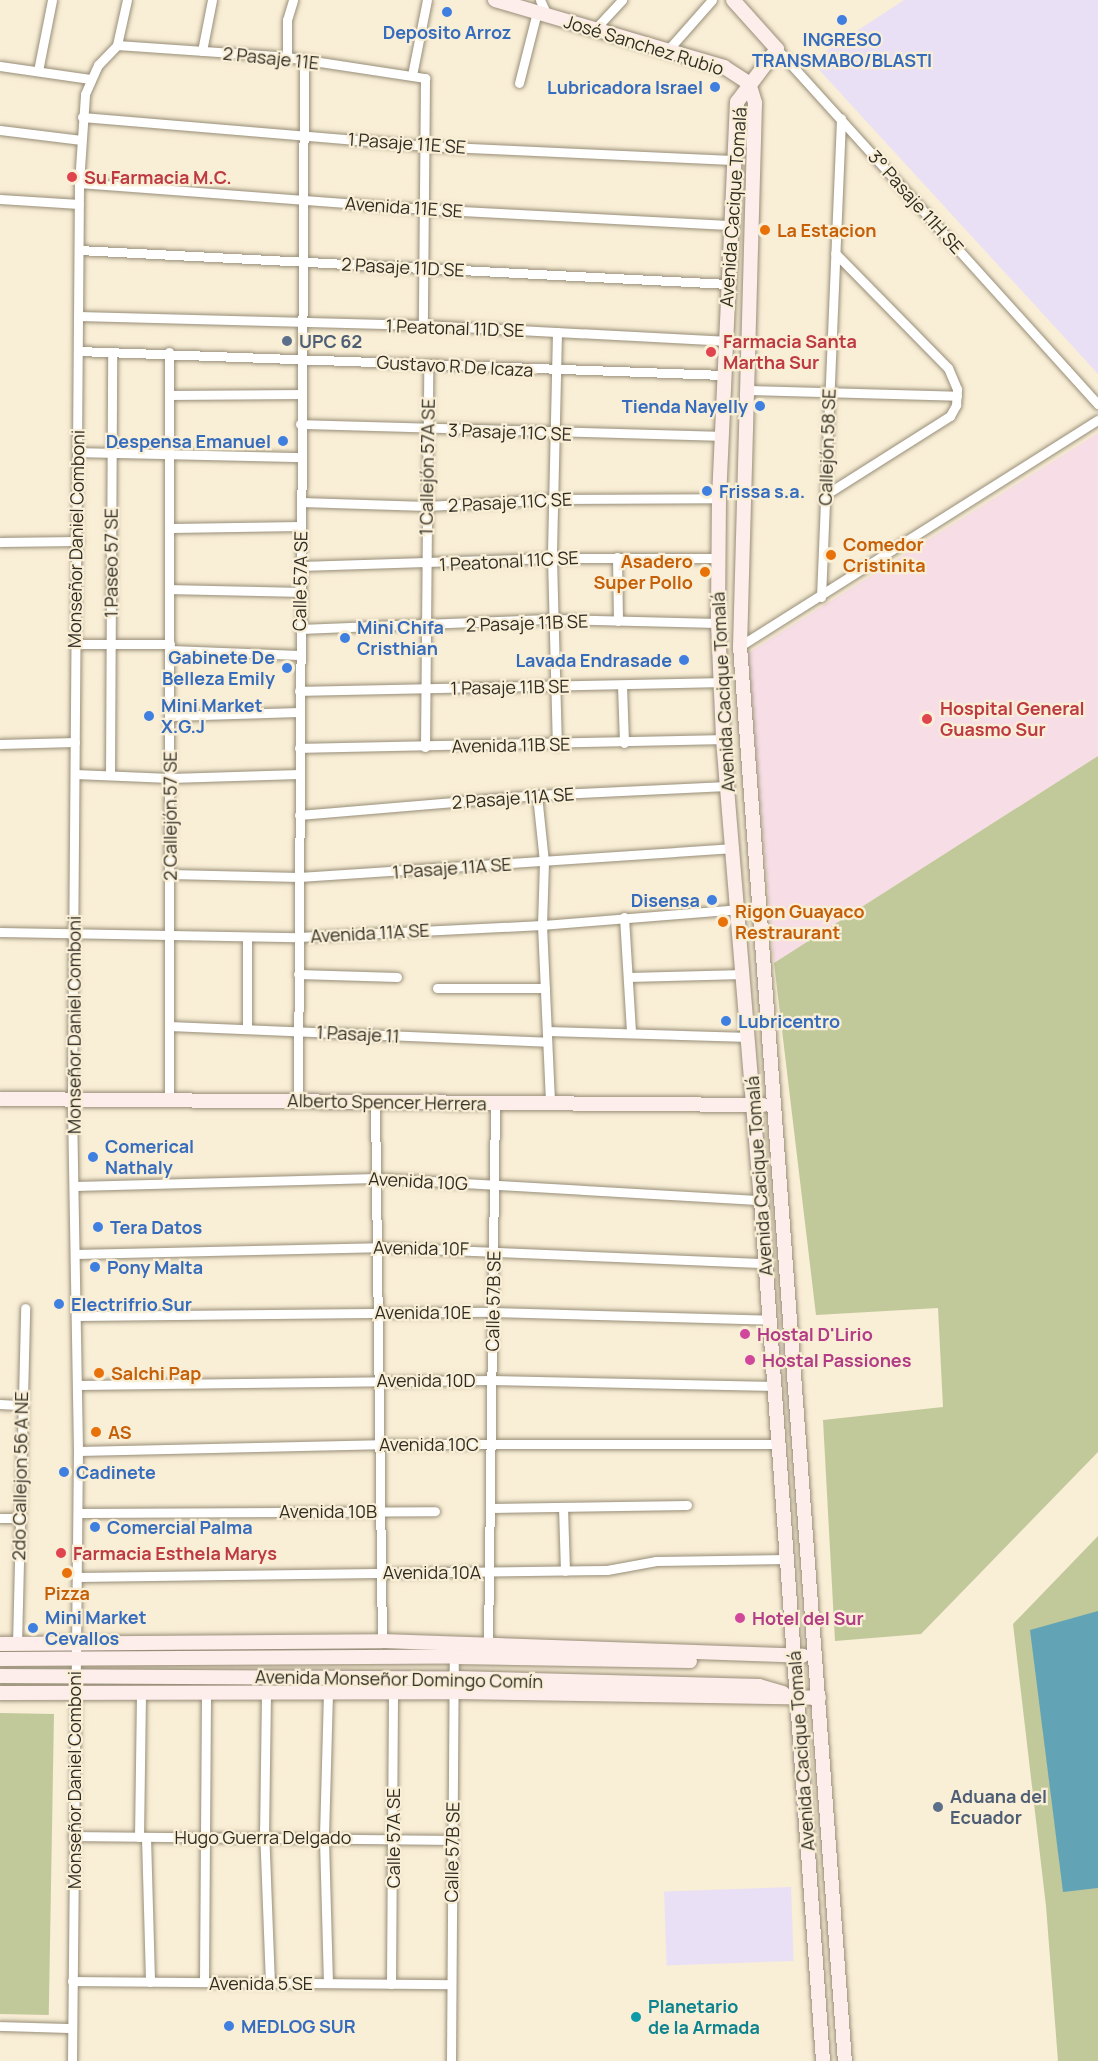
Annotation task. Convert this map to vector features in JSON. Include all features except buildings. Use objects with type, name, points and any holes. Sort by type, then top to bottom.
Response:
[{"type":"main road","name":"José Sanchez Rubio","points":[[495,0],[541,9],[595,29],[724,67],[749,83]]},
{"type":"main road","name":"3° Pasaje 11H SE","points":[[733,0],[777,48]]},
{"type":"main road","points":[[749,83],[777,48]]},
{"type":"main road","name":"Avenida Cacique Tomalá","points":[[749,83],[737,102],[729,225],[719,498],[718,623],[723,739],[749,1036],[823,2061]]},
{"type":"main road","name":"Avenida Cacique Tomalá","points":[[749,83],[755,103],[740,646],[845,2061]]},
{"type":"main road","name":"Alberto Spencer Herrera","points":[[0,1099],[774,1105]]},
{"type":"main road","name":"Avenida Monseñor Domingo Comín","points":[[0,1644],[382,1641],[454,1650],[488,1644],[814,1656]]},
{"type":"main road","name":"Avenida Monseñor Domingo Comín","points":[[0,1659],[454,1650],[754,1662],[794,1656]]},
{"type":"main road","name":"Avenida Monseñor Domingo Comín","points":[[0,1676],[75,1675],[455,1685],[759,1686],[797,1698],[819,1698]]},
{"type":"main road","name":"Avenida Monseñor Domingo Comín","points":[[0,1694],[393,1692],[455,1685]]},
{"type":"street","points":[[38,70],[52,0]]},
{"type":"street","name":"Monseñor Daniel Comboni","points":[[72,2061],[78,1513],[78,1385],[72,1099],[79,183],[82,117],[90,80],[117,45],[127,0]]},
{"type":"street","points":[[202,51],[212,0]]},
{"type":"street","points":[[287,57],[287,20],[293,0]]},
{"type":"street","points":[[412,75],[427,0]]},
{"type":"street","points":[[595,29],[622,0]]},
{"type":"street","points":[[667,51],[712,0]]},
{"type":"street","points":[[519,83],[541,9]]},
{"type":"street","name":"2 Pasaje 11E","points":[[117,45],[287,57],[425,78],[425,146]]},
{"type":"street","name":"3° Pasaje 11H SE","points":[[777,48],[1098,404]]},
{"type":"street","name":"Calle 57A SE","points":[[298,1101],[300,357],[304,60]]},
{"type":"street","points":[[0,66],[38,70],[90,80]]},
{"type":"street","name":"1 Pasaje 11E SE","points":[[82,117],[425,146],[733,160]]},
{"type":"street","name":"Callejón 58 SE","points":[[821,597],[841,118]]},
{"type":"street","points":[[0,130],[81,140]]},
{"type":"street","points":[[423,325],[425,146]]},
{"type":"street","name":"Avenida 11E SE","points":[[79,183],[423,209],[729,225]]},
{"type":"street","points":[[0,199],[79,204]]},
{"type":"street","name":"2 Pasaje 11D SE","points":[[79,250],[727,284]]},
{"type":"street","points":[[825,495],[950,416],[957,396],[956,382],[948,368],[835,253]]},
{"type":"street","name":"1 Peatonal 11D SE","points":[[78,316],[301,324],[423,325],[725,341]]},
{"type":"street","points":[[557,333],[557,434],[552,558],[557,745]]},
{"type":"street","name":"Gustavo R De Icaza","points":[[78,351],[169,352],[300,357],[428,366],[724,375]]},
{"type":"street","name":"1 Paseo 57 SE","points":[[110,775],[112,352]]},
{"type":"street","name":"2 Callejón 57 SE","points":[[169,352],[171,395],[169,1100]]},
{"type":"street","name":"1 Callejón 57A SE","points":[[425,747],[428,366]]},
{"type":"street","points":[[748,390],[829,390],[957,396]]},
{"type":"street","points":[[171,395],[300,394]]},
{"type":"street","points":[[740,646],[821,597],[1098,420]]},
{"type":"street","name":"3 Pasaje 11C SE","points":[[300,424],[557,434],[721,436]]},
{"type":"street","points":[[78,452],[300,457]]},
{"type":"street","name":"2 Pasaje 11C SE","points":[[301,502],[427,506],[554,499],[719,498]]},
{"type":"street","points":[[171,528],[301,526]]},
{"type":"street","points":[[0,542],[78,541]]},
{"type":"street","points":[[618,557],[618,621]]},
{"type":"street","name":"1 Peatonal 11C SE","points":[[300,566],[426,565],[552,558],[718,558]]},
{"type":"street","points":[[170,589],[300,592]]},
{"type":"street","name":"2 Pasaje 11B SE","points":[[300,629],[426,627],[554,619],[718,623]]},
{"type":"street","points":[[75,644],[299,655]]},
{"type":"street","name":"1 Pasaje 11B SE","points":[[299,691],[721,682]]},
{"type":"street","points":[[622,685],[624,743]]},
{"type":"street","points":[[170,716],[299,712]]},
{"type":"street","name":"Avenida 11B SE","points":[[299,748],[557,745],[723,739]]},
{"type":"street","points":[[0,744],[75,742]]},
{"type":"street","points":[[75,774],[170,778],[299,774]]},
{"type":"street","name":"2 Pasaje 11A SE","points":[[299,815],[537,795],[727,786]]},
{"type":"street","points":[[537,795],[544,862],[542,925],[550,1104]]},
{"type":"street","name":"1 Pasaje 11A SE","points":[[170,874],[299,877],[734,848]]},
{"type":"street","name":"Avenida 11A SE","points":[[0,932],[298,937],[542,925],[739,909]]},
{"type":"street","points":[[624,917],[631,1033]]},
{"type":"street","points":[[247,937],[247,1029]]},
{"type":"street","points":[[298,974],[397,977]]},
{"type":"street","points":[[628,977],[744,974]]},
{"type":"street","points":[[437,988],[545,988]]},
{"type":"street","name":"1 Pasaje 11","points":[[169,1026],[547,1042]]},
{"type":"street","points":[[547,1031],[749,1036]]},
{"type":"street","points":[[375,1102],[382,1641]]},
{"type":"street","name":"Calle 57B SE","points":[[488,1644],[495,1103]]},
{"type":"street","name":"Avenida 10G","points":[[75,1185],[376,1178],[761,1200]]},
{"type":"street","name":"Avenida 10F","points":[[75,1254],[377,1247],[766,1263]]},
{"type":"street","name":"2do Callejon 56 A NE","points":[[17,1644],[18,1518],[25,1308]]},
{"type":"street","name":"Avenida 10E","points":[[76,1317],[492,1312],[770,1320]]},
{"type":"street","name":"Avenida 10D","points":[[78,1385],[491,1380],[775,1386]]},
{"type":"street","points":[[0,1404],[22,1405]]},
{"type":"street","name":"Avenida 10C","points":[[78,1451],[380,1444],[779,1444]]},
{"type":"street","points":[[490,1508],[687,1505]]},
{"type":"street","points":[[563,1507],[565,1571]]},
{"type":"street","name":"Avenida 10B","points":[[78,1513],[435,1511]]},
{"type":"street","points":[[0,1518],[18,1518]]},
{"type":"street","name":"Avenida 10A","points":[[76,1577],[607,1570],[656,1561],[787,1560]]},
{"type":"street","name":"Calle 57B SE","points":[[451,2061],[454,1650]]},
{"type":"street","name":"Calle 57A SE","points":[[391,1984],[394,1839],[393,1692]]},
{"type":"street","points":[[266,1693],[265,1837],[270,1983]]},
{"type":"street","points":[[328,1693],[324,1836],[328,1983]]},
{"type":"street","points":[[141,1694],[143,1837],[150,1982]]},
{"type":"street","points":[[204,1982],[206,1694]]},
{"type":"street","name":"Hugo Guerra Delgado","points":[[74,1836],[324,1836],[452,1840]]},
{"type":"street","name":"Avenida 5 SE","points":[[72,1981],[451,1984]]},
{"type":"street","points":[[0,2026],[72,2028]]},
{"type":"shaded area","points":[[904,0],[1098,0],[1098,374],[811,61]]},
{"type":"shaded area","name":"Hospital General Guasmo Sur","points":[[1098,433],[1098,756],[774,963],[748,653]]},
{"type":"shaded area","points":[[791,1887],[794,1961],[667,1965],[664,1891]]},
{"type":"green space","points":[[1098,756],[1098,1452],[921,1634],[835,1641],[823,1420],[943,1407],[938,1308],[816,1315],[774,963]]},
{"type":"green space","points":[[1098,1536],[1098,2061],[1058,2061],[1046,1906],[1013,1624]]},
{"type":"green space","points":[[0,1713],[54,1714],[49,2015],[0,2014]]},
{"type":"water","points":[[1098,1611],[1098,1888],[1063,1892],[1030,1630]]},
{"type":"place","name":"Deposito Arroz","points":[[447,12]]},
{"type":"place","name":"INGRESO TRANSMABO/BLASTI","points":[[842,20]]},
{"type":"place","name":"Lubricadora Israel","points":[[715,87]]},
{"type":"place","name":"Su Farmacia M.C.","points":[[72,177]]},
{"type":"place","name":"La Estacion","points":[[765,230]]},
{"type":"place","name":"UPC 62","points":[[287,341]]},
{"type":"place","name":"Farmacia Santa Martha Sur","points":[[711,352]]},
{"type":"place","name":"Tienda Nayelly","points":[[760,406]]},
{"type":"place","name":"Despensa Emanuel","points":[[283,441]]},
{"type":"place","name":"Frissa s.a.","points":[[707,491]]},
{"type":"place","name":"Comedor Cristinita","points":[[831,555]]},
{"type":"place","name":"Asadero Super Pollo","points":[[705,572]]},
{"type":"place","name":"Mini Chifa Cristhian","points":[[345,638]]},
{"type":"place","name":"Lavada Endrasade","points":[[684,660]]},
{"type":"place","name":"Gabinete De Belleza Emily","points":[[287,668]]},
{"type":"place","name":"Mini Market X.G.J","points":[[149,716]]},
{"type":"place","name":"Hospital General Guasmo Sur","points":[[927,719]]},
{"type":"place","name":"Disensa","points":[[712,900]]},
{"type":"place","name":"Rigon Guayaco Restraurant","points":[[723,922]]},
{"type":"place","name":"Lubricentro","points":[[726,1021]]},
{"type":"place","name":"Comerical Nathaly","points":[[93,1157]]},
{"type":"place","name":"Tera Datos","points":[[98,1227]]},
{"type":"place","name":"Pony Malta","points":[[95,1267]]},
{"type":"place","name":"Electrifrio Sur","points":[[59,1304]]},
{"type":"place","name":"Hostal D'Lirio","points":[[745,1334]]},
{"type":"place","name":"Hostal Passiones","points":[[750,1360]]},
{"type":"place","name":"Salchi Pap","points":[[99,1373]]},
{"type":"place","name":"AS","points":[[96,1432]]},
{"type":"place","name":"Cadinete","points":[[64,1472]]},
{"type":"place","name":"Comercial Palma","points":[[95,1527]]},
{"type":"place","name":"Farmacia Esthela Marys","points":[[61,1553]]},
{"type":"place","name":"Pizza","points":[[67,1573]]},
{"type":"place","name":"Hotel del Sur","points":[[740,1618]]},
{"type":"place","name":"Mini Market Cevallos","points":[[33,1628]]},
{"type":"place","name":"Aduana del Ecuador","points":[[938,1807]]},
{"type":"place","name":"Planetario de la Armada","points":[[636,2017]]},
{"type":"place","name":"MEDLOG SUR","points":[[229,2026]]}]
